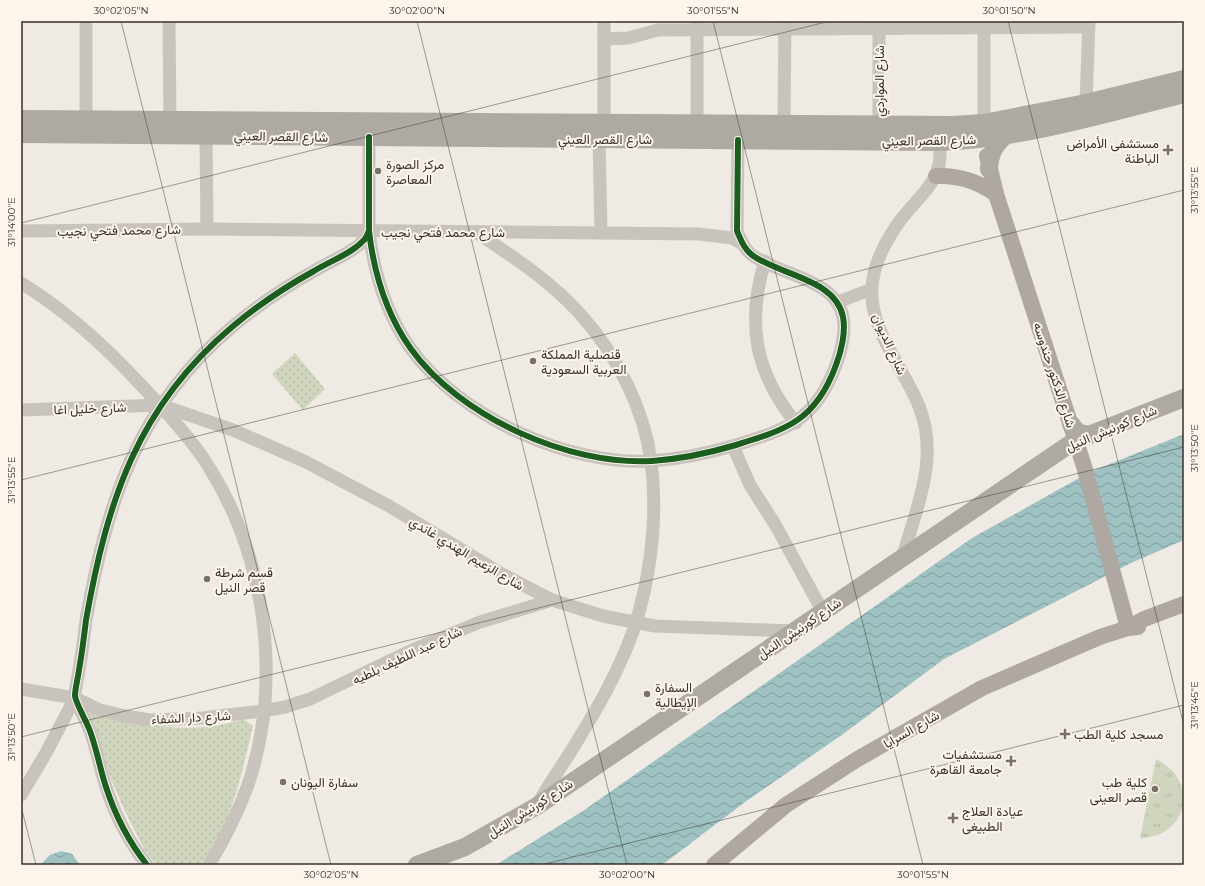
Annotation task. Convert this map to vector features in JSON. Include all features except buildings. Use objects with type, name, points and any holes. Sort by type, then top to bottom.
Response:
[{"type":"highway","name":"شارع القصر العيني","points":[[21,119],[602,131],[738,140],[939,142],[1184,79]]},
{"type":"highway","name":"شارع القصر العيني","points":[[21,134],[368,137],[602,131],[697,123],[784,123],[953,125],[1006,135],[1048,127],[1184,94]]},
{"type":"highway","points":[[990,169],[993,150],[1006,135]]},
{"type":"highway","name":"شارع كورنيش النيل","points":[[417,865],[465,847],[537,806],[793,631],[902,559],[1079,433],[1184,398]]},
{"type":"main road","name":"شارع الدكتور حندوسه","points":[[985,131],[990,169],[996,194],[1079,433],[1084,466],[1128,628]]},
{"type":"main road","points":[[936,176],[968,179],[996,194]]},
{"type":"main road","name":"شارع السرايا","points":[[714,865],[786,805],[863,756],[982,688],[1100,637],[1128,628],[1184,604]]},
{"type":"main road","name":"شارع السرايا","points":[[1128,628],[1155,624],[1184,616]]},
{"type":"street","points":[[86,21],[86,120]]},
{"type":"street","points":[[169,21],[170,121]]},
{"type":"street","points":[[601,233],[604,21]]},
{"type":"street","name":"شارع المواردي","points":[[879,24],[879,141]]},
{"type":"street","points":[[984,24],[985,131]]},
{"type":"street","points":[[604,38],[628,38],[658,30],[697,25],[1089,24],[1086,103]]},
{"type":"street","points":[[697,25],[697,123]]},
{"type":"street","points":[[784,123],[785,25]]},
{"type":"street","points":[[206,135],[207,229]]},
{"type":"street","points":[[368,137],[369,231],[372,257],[378,282],[387,306],[398,329],[412,350],[434,374],[458,396],[513,430],[574,452],[606,458],[651,461],[699,454],[733,446],[773,433],[796,423],[810,410],[822,395],[832,378],[838,360],[842,341],[844,318],[838,302],[828,292],[814,284],[752,254],[743,244],[737,231],[738,140]]},
{"type":"street","name":"شارع الديوان","points":[[902,559],[923,492],[927,471],[928,449],[925,427],[919,406],[876,318],[872,289],[873,273],[878,257],[898,223],[936,176],[941,159],[939,142]]},
{"type":"street","name":"شارع محمد فتحي نجيب","points":[[21,231],[207,229],[699,234],[732,238],[743,244]]},
{"type":"street","points":[[21,795],[46,753],[75,698],[90,600],[105,535],[126,471],[141,437],[160,405],[181,377],[232,327],[260,305],[352,250],[365,240],[369,231]]},
{"type":"street","points":[[476,232],[533,270],[558,291],[581,315],[601,340],[618,368],[632,398],[643,429],[651,461],[652,515],[648,570],[636,623],[624,653],[596,711],[549,783],[537,806]]},
{"type":"street","points":[[765,261],[758,282],[755,303],[757,347],[771,388],[782,406],[796,423]]},
{"type":"street","points":[[21,283],[69,315],[98,340],[160,405],[206,463],[226,497],[241,532],[253,569],[261,607],[265,684],[258,746],[248,785],[233,820],[209,865]]},
{"type":"street","points":[[838,302],[872,289]]},
{"type":"street","name":"شارع خليل اغا","points":[[21,410],[160,405]]},
{"type":"street","name":"شارع الزعيم الهندي غاندي","points":[[160,405],[233,430],[306,462],[389,506],[502,574],[552,600],[578,609],[654,626],[717,630],[793,631]]},
{"type":"street","points":[[733,446],[750,484],[776,526],[823,612]]},
{"type":"street","name":"شارع عبد اللطيف بلطيه","points":[[263,711],[284,707],[310,699],[410,651],[466,627],[552,600]]},
{"type":"street","name":"شارع دار الشفاء","points":[[21,689],[75,698],[100,710],[150,720],[202,718],[263,711]]},
{"type":"street","points":[[75,698],[90,731],[116,814],[129,839],[147,865]]},
{"type":"green space","points":[[295,353],[325,389],[303,410],[272,374]]},
{"type":"green space","points":[[89,711],[128,721],[166,727],[204,727],[243,719],[253,726],[239,781],[228,815],[213,848],[202,865],[156,865],[145,851],[111,779]]},
{"type":"green space","points":[[1156,759],[1170,768],[1179,780],[1183,793],[1182,806],[1178,819],[1169,829],[1156,835],[1140,838]]},
{"type":"water","points":[[1184,434],[1184,540],[1131,563],[944,659],[843,734],[745,802],[662,865],[496,865],[583,811],[972,538],[1090,472]]},
{"type":"water","points":[[61,851],[72,854],[80,865],[40,865],[50,855]]},
{"type":"cycle path","points":[[147,865],[128,838],[114,808],[104,780],[95,745],[75,696],[86,620],[104,536],[116,497],[131,459],[150,424],[172,390],[199,358],[232,327],[261,304],[320,267],[353,250],[366,238],[369,231],[369,137]]},
{"type":"cycle path","points":[[369,231],[374,263],[382,293],[402,336],[432,374],[458,396],[487,416],[552,446],[586,455],[620,460],[652,461],[715,451],[754,439],[785,427],[798,420],[809,410],[828,384],[838,360],[844,323],[838,304],[830,294],[805,279],[763,262],[749,253],[743,244],[737,231],[738,140]]},
{"type":"place","name":"مستشفى الأمراض الباطنة","points":[[1168,150]]},
{"type":"place","name":"مركز الصورة المعاصرة","points":[[378,171]]},
{"type":"place","name":"قنصلية المملكة العربية السعودية","points":[[533,361]]},
{"type":"place","name":"قسم شرطة قصر النيل","points":[[207,579]]},
{"type":"place","name":"السفارة الإيطالية","points":[[647,694]]},
{"type":"place","name":"مسجد كلية الطب","points":[[1065,734]]},
{"type":"place","name":"مستشفيات جامعة القاهرة","points":[[1011,761]]},
{"type":"place","name":"سفارة اليونان","points":[[283,782]]},
{"type":"place","name":"كلية طب قصر العينى","points":[[1155,789]]},
{"type":"place","name":"عيادة العلاج الطبيغى","points":[[953,818]]}]
